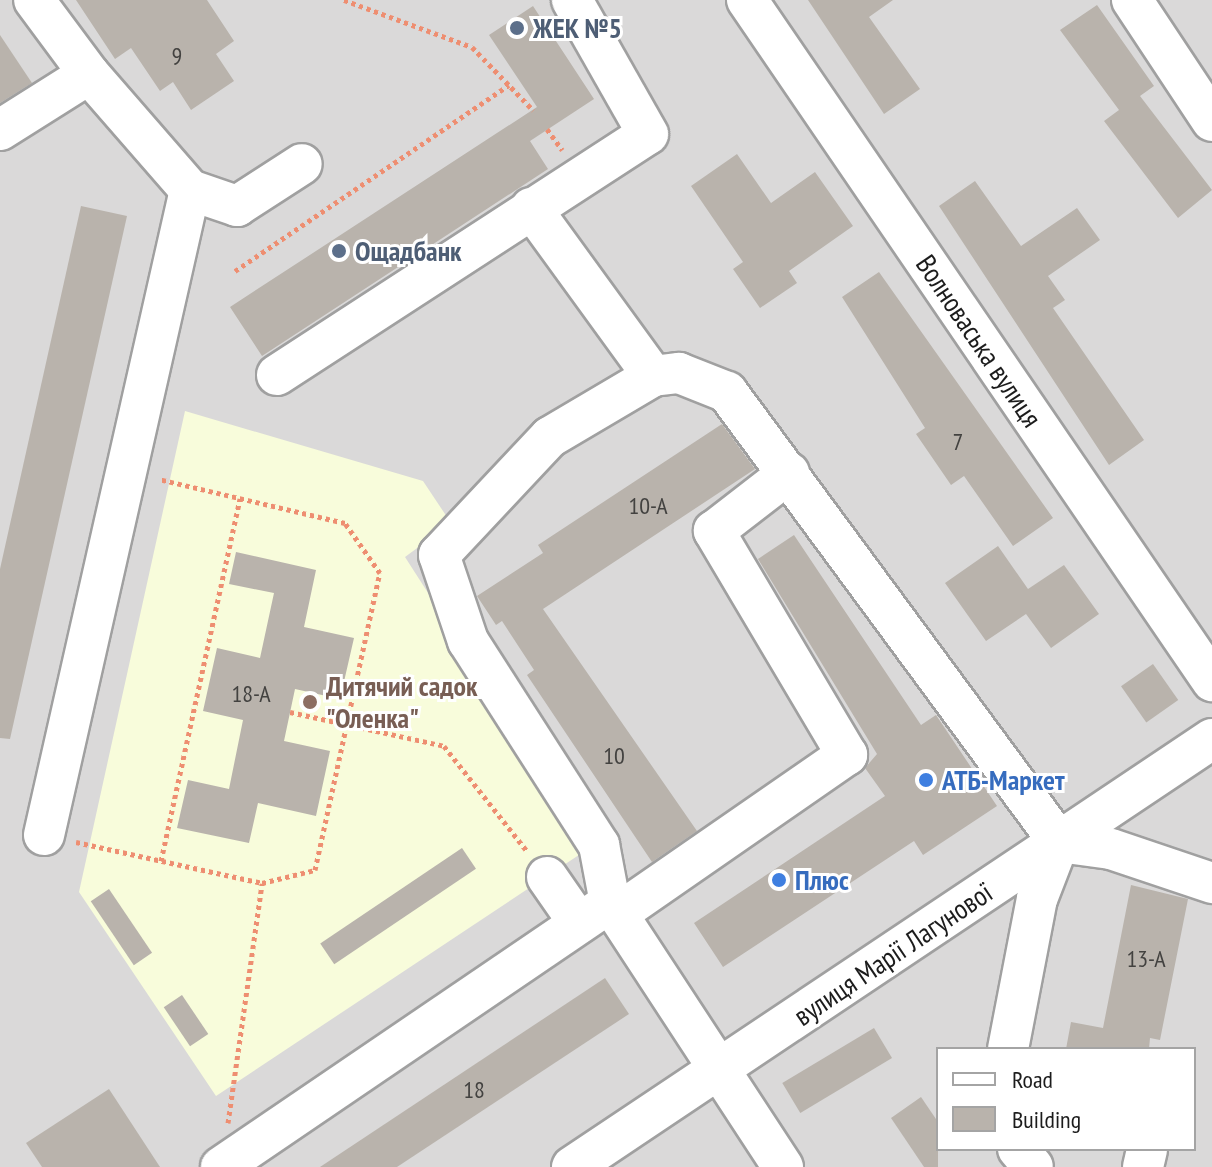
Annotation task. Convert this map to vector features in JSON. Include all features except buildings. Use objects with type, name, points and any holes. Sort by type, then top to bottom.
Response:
[{"type":"street","points":[[34,0],[89,74],[190,190],[237,206],[302,164]]},
{"type":"street","points":[[277,375],[648,134],[572,0]]},
{"type":"street","name":"Волноваська вулиця","points":[[747,0],[1212,681]]},
{"type":"street","points":[[1132,0],[1212,121]]},
{"type":"street","points":[[0,130],[89,74]]},
{"type":"street","points":[[44,835],[190,190]]},
{"type":"street","points":[[531,208],[653,376]]},
{"type":"street","points":[[602,913],[599,845],[468,641],[439,555],[550,437],[653,376],[692,376],[727,392],[1059,842],[1111,849],[1212,883]]},
{"type":"street","points":[[221,1167],[602,913],[847,755],[714,531],[789,473]]},
{"type":"street","name":"вулиця Марії Лагунової","points":[[572,1167],[1212,739]]},
{"type":"street","points":[[1008,1047],[1037,899],[1059,842]]},
{"type":"street","points":[[547,877],[602,913],[721,1070],[783,1167]]},
{"type":"street","points":[[1020,1151],[1033,1167]]},
{"type":"path","points":[[344,0],[472,47],[533,110]]},
{"type":"path","points":[[235,271],[509,85]]},
{"type":"path","points":[[44,835],[262,883],[315,870],[380,573],[345,523],[126,471]]},
{"type":"path","points":[[161,861],[240,498]]},
{"type":"path","points":[[290,712],[444,746],[547,877]]},
{"type":"path","points":[[221,1167],[262,883]]},
{"type":"shaded area","points":[[0,0],[1212,0],[1212,1167],[0,1167]]},
{"type":"shaded area","name":"Дитячий садок \"Оленка\"","points":[[185,411],[423,481],[451,523],[405,557],[591,847],[216,1096],[79,892]]},
{"type":"place","name":"ЖЕК №5","points":[[517,28]]},
{"type":"place","name":"Ощадбанк","points":[[339,251]]},
{"type":"place","name":"Дитячий садок \"Оленка\"","points":[[310,702]]},
{"type":"place","name":"АТБ-Маркет","points":[[926,780]]},
{"type":"place","name":"Плюс","points":[[779,880]]}]
